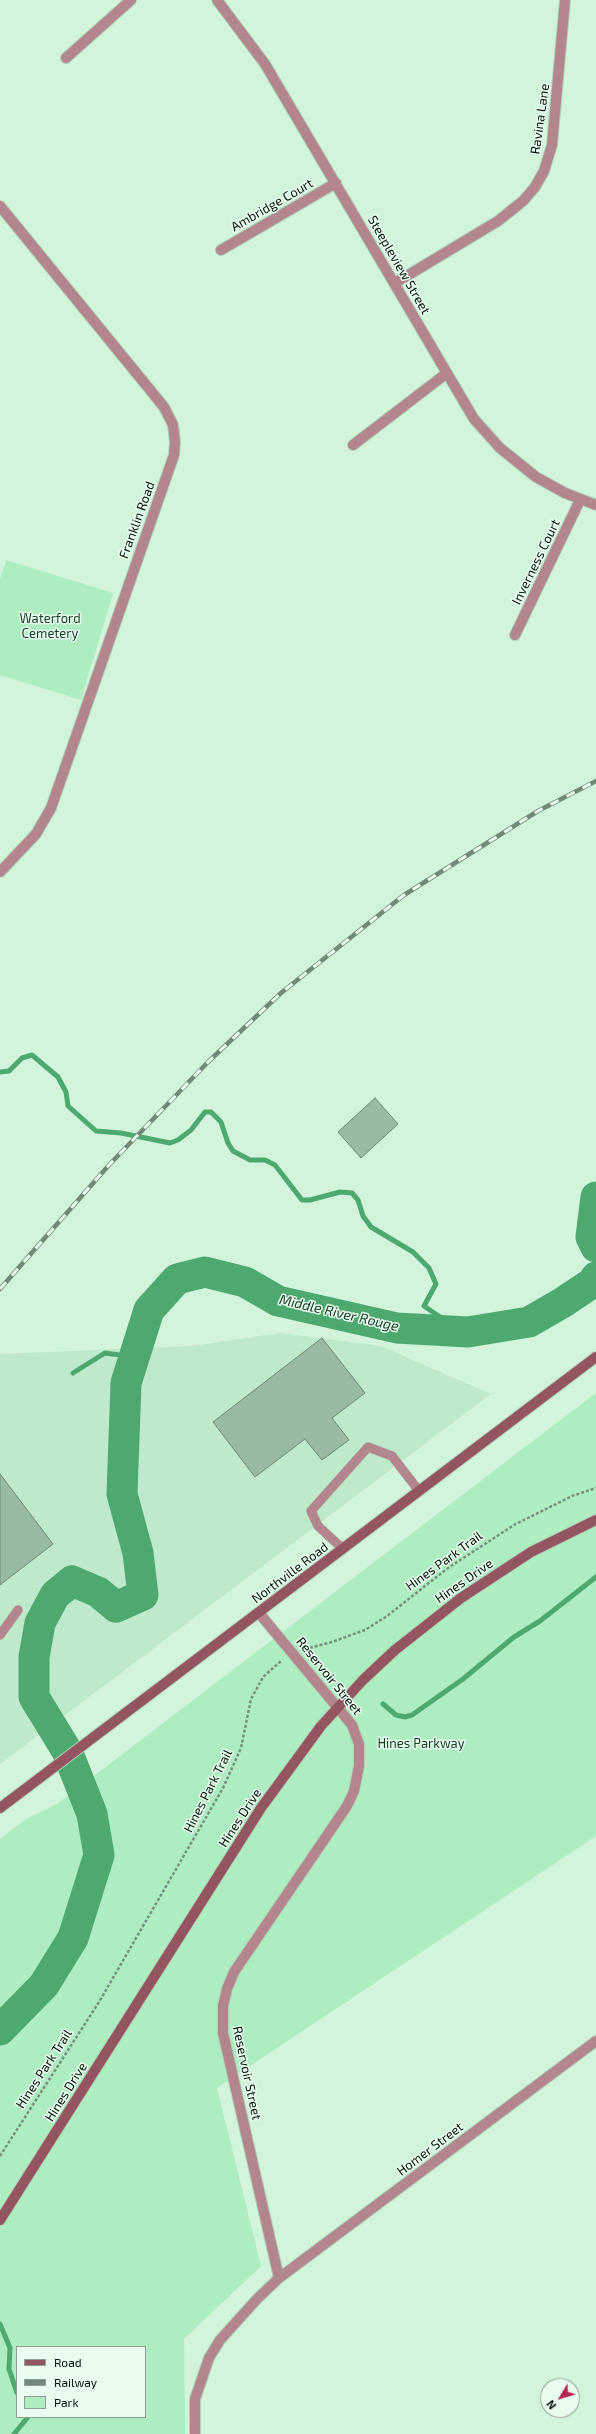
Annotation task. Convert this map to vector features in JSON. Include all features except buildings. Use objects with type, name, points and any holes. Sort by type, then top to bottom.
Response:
[{"type":"street","points":[[66,58],[131,0]]},
{"type":"street","name":"Steepleview Street","points":[[217,0],[265,64],[474,419],[500,448],[536,477],[580,500],[596,505]]},
{"type":"street","name":"Ravina Lane","points":[[395,283],[498,222],[513,211],[535,187],[544,171],[552,145],[565,0]]},
{"type":"street","name":"Ambridge Court","points":[[221,250],[336,183]]},
{"type":"street","name":"Franklin Road","points":[[0,206],[164,407],[173,425],[175,442],[174,455],[51,808],[36,834],[0,872]]},
{"type":"street","points":[[353,445],[447,373]]},
{"type":"street","name":"Inverness Court","points":[[515,635],[580,500]]},
{"type":"street","name":"Northville Road","points":[[0,1808],[596,1357]]},
{"type":"street","name":"Hines Drive","points":[[0,2220],[261,1808],[304,1748],[337,1708],[395,1650],[461,1598],[532,1552],[596,1520]]},
{"type":"street","name":"Reservoir Street","points":[[259,1613],[352,1725],[359,1744],[359,1766],[354,1791],[347,1806],[234,1972],[227,1989],[223,2006],[224,2033],[279,2278]]},
{"type":"street","name":"Homer Street","points":[[279,2278],[596,2041]]},
{"type":"street","points":[[195,2434],[195,2399],[208,2358],[220,2340],[279,2278]]},
{"type":"lane","points":[[342,1549],[318,1526],[311,1511],[368,1448],[392,1456],[419,1491]]},
{"type":"lane","points":[[0,1635],[18,1610]]},
{"type":"path","name":"Hines Park Trail","points":[[0,2156],[99,2002],[223,1788],[241,1748],[251,1699],[263,1678],[280,1661],[293,1653],[332,1642],[365,1630],[387,1616],[448,1568],[514,1525],[572,1496],[596,1488]]},
{"type":"shaded area","points":[[280,1333],[381,1346],[491,1394],[0,1764],[0,1354],[192,1346]]},
{"type":"green space","name":"Waterford Cemetery","points":[[6,560],[113,593],[81,700],[0,675],[0,579]]},
{"type":"green space","name":"Hines Parkway","points":[[596,1393],[596,1836],[217,2088],[261,2266],[184,2339],[185,2434],[0,2434],[0,1839],[26,1819],[57,1804]]},
{"type":"waterway","points":[[0,1072],[9,1071],[22,1058],[32,1055],[58,1077],[66,1092],[68,1106],[96,1131],[121,1133],[170,1143],[178,1140],[191,1130],[205,1112],[211,1112],[221,1122],[228,1143],[233,1151],[250,1160],[265,1160],[275,1165],[302,1200],[310,1200],[340,1192],[352,1193],[358,1200],[363,1216],[371,1227],[413,1252],[429,1268],[436,1284],[424,1306],[462,1332]]},
{"type":"waterway","name":"Middle River Rouge","points":[[596,1197],[591,1237],[596,1247]]},
{"type":"waterway","name":"Middle River Rouge","points":[[0,2030],[44,1985],[73,1938],[99,1855],[92,1814],[67,1751],[34,1697],[34,1657],[40,1623],[55,1595],[72,1581],[98,1592],[116,1607],[143,1595],[138,1553],[122,1494],[126,1383],[149,1310],[177,1279],[205,1272],[245,1282],[278,1301],[397,1328],[468,1332],[529,1322],[562,1303],[592,1283],[596,1277]]},
{"type":"waterway","points":[[73,1373],[105,1353],[134,1357]]},
{"type":"waterway","points":[[383,1704],[396,1715],[405,1717],[412,1715],[463,1679],[514,1637],[540,1621],[596,1577]]},
{"type":"waterway","points":[[0,2324],[10,2348],[9,2369],[16,2390]]},
{"type":"waterway","points":[[14,2434],[27,2418]]},
{"type":"railway","points":[[0,1289],[109,1165],[208,1062],[281,993],[404,895],[538,811],[596,781]]}]
